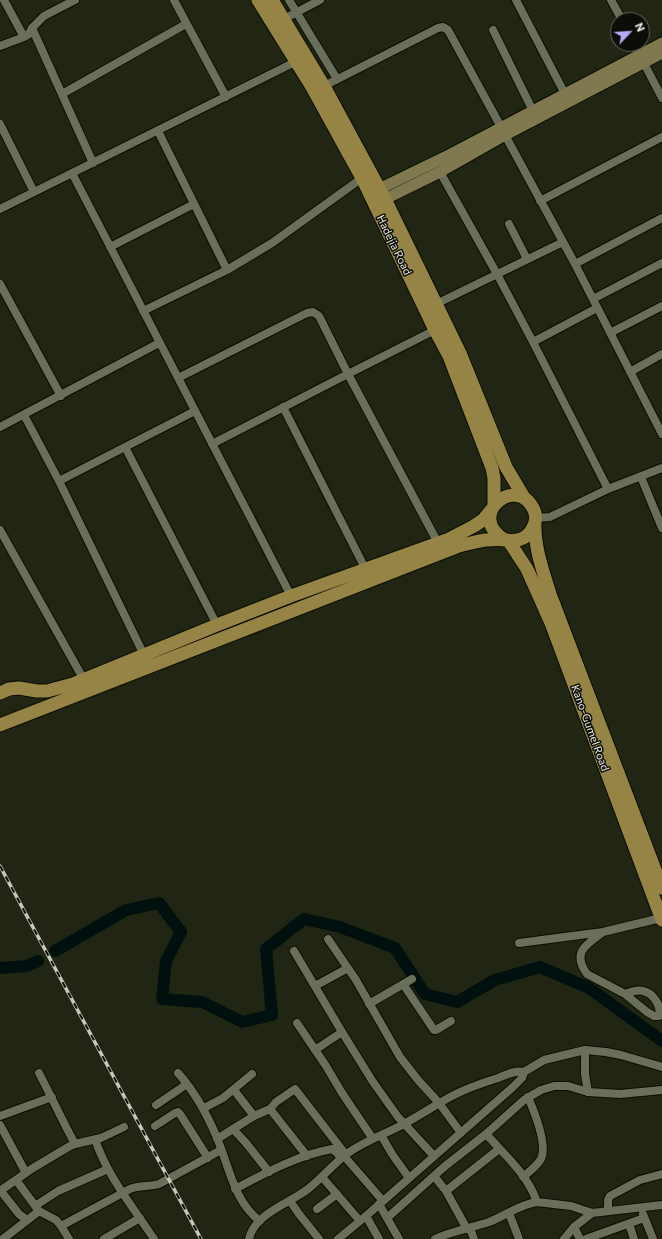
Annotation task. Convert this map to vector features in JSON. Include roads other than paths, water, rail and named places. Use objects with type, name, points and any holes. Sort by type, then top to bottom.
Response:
[{"type":"main road","name":"Hadejia Road","points":[[258,0],[297,61],[362,178],[377,196],[436,304],[460,353],[506,467],[525,499]]},
{"type":"main road","name":"Hadejia Road","points":[[272,0],[324,86],[377,196],[435,330],[449,356],[492,468],[494,478],[493,507]]},
{"type":"main road","points":[[0,692],[19,688],[37,691],[58,689],[84,680],[216,625],[291,596],[449,539],[483,520],[499,499],[505,496],[519,496],[531,504],[534,510],[535,520],[533,529],[522,539],[515,541],[486,540],[474,542],[438,554],[0,725]]},
{"type":"main road","points":[[493,507],[490,519],[492,528],[497,535],[506,540]]},
{"type":"main road","name":"Kano-Gumel Road","points":[[535,520],[542,569],[550,594],[569,640],[641,850],[662,919]]},
{"type":"main road","name":"Kano-Gumel Road","points":[[506,540],[528,569],[641,850],[662,888]]},
{"type":"street","points":[[4,0],[24,37]]},
{"type":"street","points":[[0,46],[29,34],[32,28],[44,16],[76,0]]},
{"type":"street","points":[[174,0],[226,97]]},
{"type":"street","points":[[289,0],[337,79]]},
{"type":"street","points":[[284,19],[320,0]]},
{"type":"street","points":[[516,0],[565,94]]},
{"type":"street","points":[[611,0],[618,12]]},
{"type":"street","points":[[62,94],[186,24]]},
{"type":"street","points":[[324,86],[438,28],[443,27],[448,30],[575,264],[630,372],[659,420],[662,434]]},
{"type":"street","points":[[32,28],[93,163]]},
{"type":"street","points":[[493,30],[533,111]]},
{"type":"street","points":[[377,196],[445,157],[503,131],[642,58],[662,43]]},
{"type":"street","points":[[639,52],[662,98]]},
{"type":"street","points":[[377,196],[440,172],[533,111],[565,94],[642,58],[662,53]]},
{"type":"street","points":[[0,209],[297,61]]},
{"type":"street","points":[[0,124],[34,192]]},
{"type":"street","points":[[158,131],[227,270]]},
{"type":"street","points":[[540,201],[662,137]]},
{"type":"street","points":[[440,172],[497,274],[608,489]]},
{"type":"street","points":[[72,173],[291,596]]},
{"type":"street","points":[[143,311],[227,270],[272,243],[362,178]]},
{"type":"street","points":[[110,247],[194,204]]},
{"type":"street","points":[[575,264],[662,218]]},
{"type":"street","points":[[509,224],[527,259]]},
{"type":"street","points":[[436,304],[563,242]]},
{"type":"street","points":[[592,299],[662,262]]},
{"type":"street","points":[[0,284],[60,396]]},
{"type":"street","points":[[610,333],[662,306]]},
{"type":"street","points":[[533,342],[597,308]]},
{"type":"street","points":[[178,378],[313,312],[319,316],[348,374],[438,543]]},
{"type":"street","points":[[212,444],[435,330]]},
{"type":"street","points":[[0,427],[159,343]]},
{"type":"street","points":[[630,372],[662,354]]},
{"type":"street","points":[[283,407],[366,570]]},
{"type":"street","points":[[59,481],[195,412]]},
{"type":"street","points":[[24,414],[59,481],[144,655]]},
{"type":"street","points":[[125,447],[216,625]]},
{"type":"street","points":[[535,520],[550,517],[608,489],[662,468]]},
{"type":"street","points":[[641,477],[662,528]]},
{"type":"street","points":[[0,530],[84,680]]},
{"type":"street","points":[[519,943],[603,932],[662,919]]},
{"type":"street","points":[[603,932],[585,945],[582,949],[580,955],[583,968],[587,974],[625,994]]},
{"type":"street","points":[[328,939],[348,968],[400,1057],[439,1103],[461,1133]]},
{"type":"street","points":[[294,951],[373,1082],[404,1124],[434,1156]]},
{"type":"street","points":[[314,986],[348,968]]},
{"type":"street","points":[[369,1004],[412,979]]},
{"type":"street","points":[[404,984],[434,1030],[451,1021]]},
{"type":"street","points":[[297,1023],[342,1093],[392,1154],[409,1178]]},
{"type":"street","points":[[315,1050],[342,1032]]},
{"type":"street","points":[[249,1239],[252,1230],[273,1210],[309,1189],[344,1156],[363,1144],[404,1124],[439,1103],[482,1082],[518,1071],[524,1072],[544,1060],[585,1050],[622,1055],[662,1067]]},
{"type":"street","points":[[585,1050],[585,1074],[588,1092]]},
{"type":"street","points":[[39,1072],[75,1144]]},
{"type":"street","points":[[338,1239],[363,1219],[513,1087],[522,1078],[524,1072]]},
{"type":"street","points":[[178,1073],[188,1084],[204,1108],[222,1150],[235,1189],[252,1216],[260,1222]]},
{"type":"street","points":[[204,1108],[223,1098],[252,1074]]},
{"type":"street","points":[[156,1105],[188,1084]]},
{"type":"street","points":[[387,1218],[434,1176],[486,1134],[528,1097],[541,1090],[554,1086],[568,1086],[588,1092],[620,1094],[662,1090]]},
{"type":"street","points":[[217,1139],[254,1116],[270,1109],[276,1102],[296,1089],[344,1156],[381,1203],[387,1218],[400,1239]]},
{"type":"street","points":[[234,1090],[254,1116]]},
{"type":"street","points":[[0,1116],[52,1097]]},
{"type":"street","points":[[523,1177],[540,1162],[543,1151],[541,1132],[528,1097]]},
{"type":"street","points":[[270,1109],[307,1156]]},
{"type":"street","points":[[155,1126],[178,1112],[208,1158]]},
{"type":"street","points":[[0,1125],[26,1173]]},
{"type":"street","points":[[27,1220],[19,1214],[0,1190],[75,1144],[101,1138],[124,1127]]},
{"type":"street","points":[[233,1129],[269,1172]]},
{"type":"street","points":[[486,1134],[523,1177],[534,1193],[537,1202]]},
{"type":"street","points":[[94,1139],[108,1169],[154,1239]]},
{"type":"street","points":[[235,1189],[269,1172],[307,1156],[332,1149],[344,1156]]},
{"type":"street","points":[[446,1191],[499,1149]]},
{"type":"street","points":[[61,1226],[136,1186],[152,1186],[159,1184],[222,1150]]},
{"type":"street","points":[[3,1239],[27,1220],[37,1209],[58,1191],[108,1169]]},
{"type":"street","points":[[608,1211],[608,1200],[610,1196],[640,1180],[662,1174]]},
{"type":"street","points":[[322,1176],[337,1194],[363,1219],[378,1239]]},
{"type":"street","points":[[434,1176],[446,1191],[474,1239]]},
{"type":"street","points":[[16,1180],[37,1209],[56,1220],[69,1239]]},
{"type":"street","points":[[317,1209],[337,1194]]},
{"type":"street","points":[[290,1201],[319,1239]]},
{"type":"street","points":[[435,1239],[490,1221],[510,1213],[522,1206],[537,1202],[571,1206],[592,1213],[662,1205]]},
{"type":"street","points":[[642,1207],[644,1218],[653,1239]]},
{"type":"street","points":[[510,1213],[519,1239]]},
{"type":"street","points":[[564,1239],[574,1227],[592,1213]]},
{"type":"street","points":[[104,1239],[140,1218]]},
{"type":"street","points":[[586,1239],[644,1218]]},
{"type":"street","points":[[629,1224],[634,1239]]},
{"type":"street","points":[[574,1227],[580,1239]]},
{"type":"waterway","points":[[55,951],[126,910],[159,903],[181,932],[166,961],[162,999],[202,1002],[242,1022],[272,1015],[266,949],[304,919],[340,927],[395,948],[425,994],[457,1002],[495,980],[540,967],[589,988],[662,1041]]},
{"type":"waterway","points":[[0,968],[27,966],[38,961]]},
{"type":"railway","points":[[0,866],[201,1239]]}]
